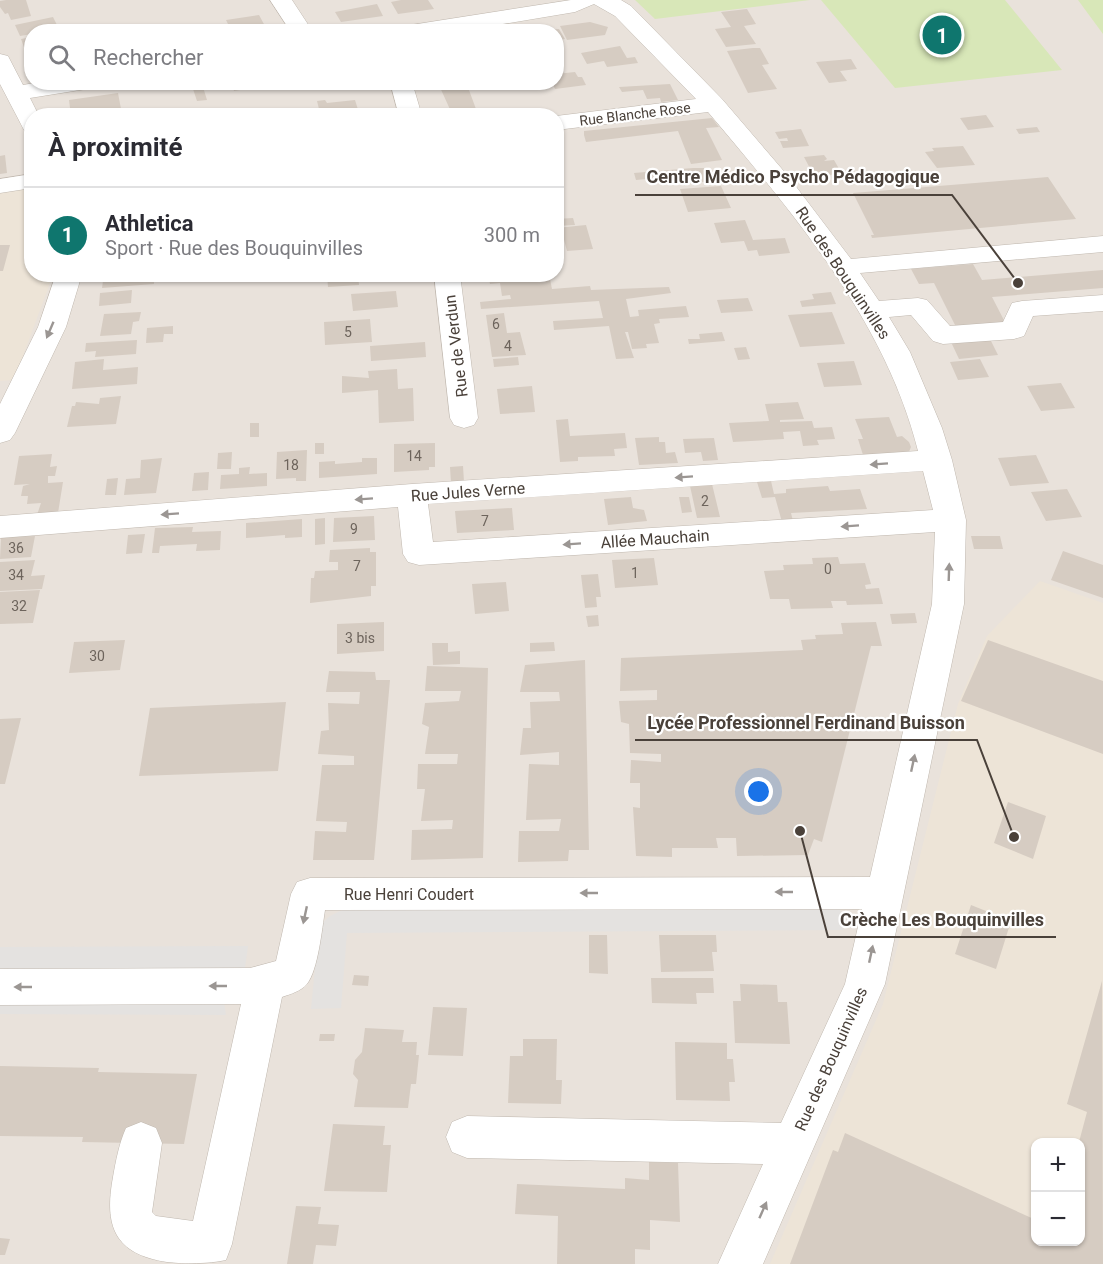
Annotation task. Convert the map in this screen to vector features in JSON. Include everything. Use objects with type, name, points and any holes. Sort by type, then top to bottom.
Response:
[{"type":"street","points":[[281,0],[297,24]]},
{"type":"street","points":[[461,24],[575,6],[587,0]]},
{"type":"street","name":"Rue des Bouquinvilles","points":[[602,0],[623,11],[714,104],[779,181],[844,268],[896,352],[927,428],[951,520],[948,604],[865,984],[740,1264]]},
{"type":"street","points":[[0,61],[24,110],[0,114]]},
{"type":"street","points":[[28,108],[68,90]]},
{"type":"street","points":[[403,90],[409,108]]},
{"type":"street","name":"Rue Blanche Rose","points":[[564,122],[714,104]]},
{"type":"street","points":[[0,186],[24,182]]},
{"type":"street","points":[[844,268],[866,264],[1103,244]]},
{"type":"street","points":[[0,433],[52,327],[66,282]]},
{"type":"street","name":"Rue de Verdun","points":[[448,282],[464,418]]},
{"type":"street","points":[[872,310],[918,306],[943,335],[1014,330],[1022,309],[1103,303]]},
{"type":"street","name":"Rue Jules Verne","points":[[0,527],[412,495],[937,460]]},
{"type":"street","name":"Allée Mauchain","points":[[412,495],[419,554],[951,520]]},
{"type":"street","name":"Rue Henri Coudert","points":[[0,987],[265,985],[281,980],[293,971],[310,894],[884,893]]},
{"type":"street","points":[[141,1143],[128,1210],[131,1223],[141,1234],[165,1242],[210,1244],[265,985]]},
{"type":"street","points":[[467,1137],[793,1144]]},
{"type":"shaded area","points":[[0,0],[1103,0],[1103,1264],[0,1264]]},
{"type":"shaded area","points":[[24,188],[24,282],[50,282],[14,380],[0,381],[0,192]]},
{"type":"shaded area","points":[[1040,581],[1103,603],[1103,1264],[770,1264],[883,1004],[958,704],[987,636]]},
{"type":"shaded area","points":[[840,906],[843,930],[347,933],[341,1008],[311,1009],[319,926],[330,916],[344,909]]},
{"type":"shaded area","points":[[248,946],[245,968],[0,970],[0,947]]},
{"type":"shaded area","points":[[0,1001],[224,1002],[226,1015],[0,1014]]},
{"type":"green space","points":[[635,0],[810,0],[655,19]]},
{"type":"green space","points":[[821,0],[1005,0],[1062,70],[895,88]]},
{"type":"green space","points":[[1078,0],[1103,0],[1103,34]]},
{"type":"building","points":[[26,0],[31,16],[11,20],[8,13],[5,14],[0,7],[0,1]]},
{"type":"building","points":[[428,0],[434,9],[398,14],[391,2]]},
{"type":"building","points":[[377,4],[383,16],[341,22],[335,12]]},
{"type":"building","points":[[747,9],[756,24],[744,26],[756,44],[726,47],[715,29],[731,27],[721,12]]},
{"type":"building","points":[[259,15],[264,24],[228,24],[226,20]]},
{"type":"building","points":[[53,17],[56,24],[24,24],[24,35],[20,36],[15,25]]},
{"type":"building","points":[[590,22],[608,27],[605,35],[567,40],[564,25]]},
{"type":"building","points":[[620,46],[627,58],[635,57],[638,63],[607,67],[604,61],[587,64],[581,53]]},
{"type":"building","points":[[760,48],[769,64],[762,65],[777,89],[748,93],[727,51]]},
{"type":"building","points":[[851,59],[857,69],[840,71],[847,81],[829,83],[816,62]]},
{"type":"building","points":[[575,72],[578,77],[582,77],[586,85],[564,88],[564,73]]},
{"type":"building","points":[[670,84],[678,100],[661,102],[660,98],[647,99],[643,90],[622,92],[619,87]]},
{"type":"building","points":[[193,90],[204,90],[207,100],[197,101]]},
{"type":"building","points":[[441,90],[469,90],[476,108],[449,108]]},
{"type":"building","points":[[118,93],[121,108],[70,108],[69,100]]},
{"type":"building","points":[[325,100],[327,103],[355,100],[358,108],[319,108],[317,101]]},
{"type":"building","points":[[986,115],[994,127],[968,130],[960,118]]},
{"type":"building","points":[[712,118],[719,127],[706,128],[722,160],[691,164],[678,131],[586,142],[584,135],[584,131]]},
{"type":"building","points":[[1037,127],[1040,132],[1019,134],[1016,129]]},
{"type":"building","points":[[801,129],[809,146],[783,148],[780,141],[788,141],[787,138],[779,139],[775,132]]},
{"type":"building","points":[[963,146],[975,165],[937,168],[925,152],[934,151],[932,148]]},
{"type":"building","points":[[5,155],[7,173],[0,174],[0,156]]},
{"type":"building","points":[[824,155],[827,159],[824,161],[834,160],[842,174],[814,176],[804,157]]},
{"type":"building","points":[[708,168],[713,181],[690,183],[687,175],[636,180],[634,173]]},
{"type":"building","points":[[1048,177],[1076,219],[872,238],[871,235],[874,235],[853,193]]},
{"type":"building","points":[[721,186],[731,208],[688,212],[680,189]]},
{"type":"building","points":[[573,218],[575,225],[564,226],[564,219]]},
{"type":"building","points":[[745,220],[753,240],[785,238],[790,253],[759,256],[757,250],[748,251],[744,241],[721,243],[714,223]]},
{"type":"building","points":[[586,225],[593,249],[567,251],[564,227]]},
{"type":"building","points":[[0,245],[10,245],[3,271],[0,271]]},
{"type":"building","points":[[973,264],[982,280],[1103,270],[1103,288],[992,297],[1007,326],[958,331],[934,283],[919,284],[911,269]]},
{"type":"building","points":[[103,282],[154,282],[154,284],[102,288]]},
{"type":"building","points":[[328,282],[359,282],[359,285],[328,287]]},
{"type":"building","points":[[490,282],[551,282],[552,289],[590,286],[591,290],[669,287],[671,293],[626,299],[630,317],[639,316],[638,310],[686,306],[689,317],[659,319],[660,323],[654,324],[659,343],[646,344],[647,348],[632,349],[628,332],[625,332],[634,358],[616,359],[609,326],[554,330],[553,321],[603,318],[599,301],[481,309],[480,302],[511,299],[510,295],[502,296],[500,283],[490,284]]},
{"type":"building","points":[[132,290],[131,303],[99,306],[100,293]]},
{"type":"building","points":[[396,291],[398,307],[353,311],[351,294]]},
{"type":"building","points":[[831,292],[836,304],[802,307],[800,301],[814,299],[812,294]]},
{"type":"building","points":[[748,298],[753,311],[721,313],[717,300]]},
{"type":"building","points":[[141,312],[139,321],[133,322],[131,334],[100,336],[104,314]]},
{"type":"building","points":[[832,312],[845,344],[800,347],[788,315]]},
{"type":"building","points":[[504,313],[507,333],[520,332],[526,355],[492,357],[486,315]]},
{"type":"building","points":[[370,319],[372,342],[325,345],[324,322]]},
{"type":"building","points":[[173,326],[173,334],[164,334],[163,342],[146,343],[147,328]]},
{"type":"building","points":[[722,332],[725,341],[689,344],[688,339],[700,339],[699,334]]},
{"type":"building","points":[[990,339],[998,355],[959,359],[951,342]]},
{"type":"building","points":[[137,340],[136,354],[95,357],[96,351],[85,352],[86,343]]},
{"type":"building","points":[[425,342],[426,357],[371,361],[370,346]]},
{"type":"building","points":[[746,347],[750,359],[738,360],[734,348]]},
{"type":"building","points":[[518,357],[519,365],[494,367],[493,359]]},
{"type":"building","points":[[104,359],[103,370],[138,367],[137,384],[72,389],[75,362]]},
{"type":"building","points":[[980,359],[989,377],[958,380],[950,362]]},
{"type":"building","points":[[854,361],[862,385],[824,387],[817,363]]},
{"type":"building","points":[[397,369],[398,389],[413,388],[414,421],[379,423],[378,390],[342,393],[342,376],[369,378],[368,371]]},
{"type":"building","points":[[1061,383],[1075,408],[1041,411],[1027,386]]},
{"type":"building","points":[[532,386],[535,412],[500,414],[497,389]]},
{"type":"building","points":[[121,396],[116,424],[67,427],[72,406],[75,406],[76,402],[99,404],[100,398]]},
{"type":"building","points":[[798,402],[804,419],[780,420],[780,422],[812,421],[814,428],[832,427],[835,439],[817,440],[819,445],[803,446],[800,431],[783,432],[784,439],[733,442],[729,423],[769,421],[765,404]]},
{"type":"building","points":[[889,417],[897,437],[902,436],[909,442],[911,447],[908,454],[863,455],[858,439],[863,439],[855,419]]},
{"type":"building","points":[[568,419],[570,436],[625,433],[627,448],[614,449],[615,456],[578,457],[578,461],[560,462],[556,420]]},
{"type":"building","points":[[250,423],[259,423],[259,437],[250,437]]},
{"type":"building","points":[[659,437],[659,442],[665,442],[666,453],[675,452],[678,463],[639,465],[635,438]]},
{"type":"building","points":[[714,438],[718,460],[703,461],[701,452],[685,453],[683,439]]},
{"type":"building","points":[[315,443],[324,443],[324,454],[315,454]]},
{"type":"building","points":[[435,443],[435,467],[429,467],[429,470],[394,472],[394,444]]},
{"type":"building","points":[[307,450],[306,481],[296,481],[296,478],[276,479],[277,452]]},
{"type":"building","points":[[232,452],[231,469],[217,469],[218,453]]},
{"type":"building","points":[[52,454],[50,467],[57,466],[55,476],[48,476],[48,483],[63,482],[58,513],[37,515],[41,503],[27,504],[28,496],[21,496],[23,486],[30,484],[14,485],[19,456]]},
{"type":"building","points":[[1036,455],[1049,483],[1010,486],[998,458]]},
{"type":"building","points":[[162,458],[156,493],[124,495],[126,479],[140,478],[141,460]]},
{"type":"building","points":[[362,458],[377,458],[377,474],[319,478],[319,462],[335,461],[335,464],[362,462]]},
{"type":"building","points":[[463,466],[464,482],[451,483],[450,467]]},
{"type":"building","points":[[250,467],[249,474],[267,473],[267,486],[220,489],[221,475],[239,474],[239,468]]},
{"type":"building","points":[[209,472],[208,490],[192,491],[194,473]]},
{"type":"building","points":[[118,478],[116,495],[105,495],[107,479]]},
{"type":"building","points":[[771,481],[774,494],[786,493],[786,489],[828,486],[830,491],[860,489],[867,509],[791,513],[793,521],[782,522],[775,497],[762,498],[757,482]]},
{"type":"building","points":[[712,484],[720,517],[697,518],[690,486]]},
{"type":"building","points":[[1067,489],[1082,517],[1046,521],[1031,492]]},
{"type":"building","points":[[631,497],[633,508],[644,510],[647,521],[608,525],[604,499]]},
{"type":"building","points":[[679,497],[689,497],[692,512],[682,513]]},
{"type":"building","points":[[512,508],[514,530],[457,533],[455,511]]},
{"type":"building","points":[[374,516],[375,540],[333,542],[334,518]]},
{"type":"building","points":[[325,518],[325,544],[315,545],[315,519]]},
{"type":"building","points":[[302,519],[302,537],[285,538],[285,535],[246,538],[246,523]]},
{"type":"building","points":[[193,527],[192,532],[221,531],[220,550],[196,551],[197,544],[160,546],[159,553],[152,553],[155,528]]},
{"type":"building","points":[[145,534],[142,553],[126,554],[128,535]]},
{"type":"building","points":[[35,536],[31,557],[0,559],[1,537]]},
{"type":"building","points":[[971,536],[1000,536],[1003,549],[974,549]]},
{"type":"building","points":[[370,548],[370,552],[376,552],[376,586],[371,586],[371,596],[310,603],[311,578],[314,578],[315,571],[338,570],[338,562],[329,562],[330,550]]},
{"type":"building","points":[[1063,551],[1103,565],[1103,598],[1051,580]]},
{"type":"building","points":[[838,557],[840,564],[865,563],[871,584],[865,585],[866,589],[879,588],[883,604],[847,605],[846,601],[831,601],[833,608],[791,609],[789,599],[770,599],[764,571],[784,570],[783,565],[813,564],[812,558]]},
{"type":"building","points":[[654,558],[658,585],[615,588],[612,560]]},
{"type":"building","points":[[35,560],[31,576],[45,575],[42,589],[0,591],[0,562]]},
{"type":"building","points":[[598,574],[601,597],[596,597],[597,607],[585,608],[581,575]]},
{"type":"building","points":[[506,582],[509,611],[475,614],[472,584]]},
{"type":"building","points":[[40,590],[33,623],[0,624],[0,592]]},
{"type":"building","points":[[915,613],[917,623],[892,624],[890,614]]},
{"type":"building","points":[[598,615],[599,626],[588,627],[586,616]]},
{"type":"building","points":[[384,622],[384,651],[337,654],[337,624]]},
{"type":"building","points":[[876,622],[882,646],[871,646],[822,842],[814,839],[808,855],[737,856],[736,838],[716,838],[718,848],[672,848],[672,857],[636,856],[633,807],[640,808],[640,783],[630,783],[631,760],[661,762],[661,754],[630,753],[629,724],[621,722],[619,701],[657,700],[657,690],[620,691],[621,658],[803,650],[801,640],[816,639],[815,635],[843,634],[841,623]]},
{"type":"building","points":[[125,640],[120,670],[69,673],[74,642]]},
{"type":"building","points":[[988,640],[1103,681],[1103,754],[961,701]]},
{"type":"building","points":[[554,642],[555,651],[530,652],[530,643]]},
{"type":"building","points":[[432,643],[448,643],[448,652],[460,651],[460,664],[433,665]]},
{"type":"building","points":[[585,660],[589,850],[569,850],[568,861],[518,862],[519,831],[559,831],[561,819],[526,820],[529,764],[559,765],[559,752],[520,755],[523,728],[531,728],[530,702],[560,701],[559,692],[520,692],[525,665]]},
{"type":"building","points":[[427,666],[488,668],[483,858],[411,860],[412,830],[452,829],[453,820],[421,821],[425,789],[417,789],[418,764],[457,764],[458,754],[425,754],[429,727],[422,724],[425,703],[459,701],[461,691],[425,691]]},
{"type":"building","points":[[329,671],[375,672],[376,680],[390,680],[374,860],[313,860],[315,831],[346,832],[347,822],[316,821],[322,765],[354,765],[354,756],[318,754],[321,731],[329,730],[328,703],[359,704],[360,692],[326,692]]},
{"type":"building","points":[[286,702],[278,771],[139,776],[150,708]]},
{"type":"building","points":[[21,718],[5,784],[0,784],[0,719]]},
{"type":"building","points":[[1008,802],[1046,816],[1033,859],[994,843]]},
{"type":"building","points":[[971,905],[1011,921],[996,969],[955,954]]},
{"type":"building","points":[[589,935],[607,935],[608,974],[589,973]]},
{"type":"building","points":[[659,935],[716,935],[717,952],[712,952],[714,971],[661,972]]},
{"type":"building","points":[[354,975],[369,976],[368,986],[352,985]]},
{"type":"building","points":[[651,978],[713,978],[714,993],[696,993],[697,1004],[652,1003]]},
{"type":"building","points":[[1102,981],[1103,1264],[790,1264],[833,1150],[838,1152],[845,1133],[1031,1218],[1031,1246],[1085,1246],[1085,1138],[1080,1138],[1087,1112],[1067,1104]]},
{"type":"building","points":[[740,984],[777,985],[778,1002],[787,1002],[790,1044],[735,1043],[733,1001],[741,1001]]},
{"type":"building","points":[[433,1007],[467,1008],[463,1056],[428,1055]]},
{"type":"building","points":[[365,1028],[404,1030],[402,1042],[417,1042],[416,1055],[419,1055],[416,1084],[411,1084],[408,1108],[354,1107],[358,1080],[353,1074],[355,1060],[362,1052]]},
{"type":"building","points":[[320,1034],[335,1034],[334,1041],[319,1041]]},
{"type":"building","points":[[523,1039],[557,1039],[556,1080],[562,1080],[561,1104],[508,1103],[510,1056],[523,1056]]},
{"type":"building","points":[[675,1042],[727,1043],[727,1059],[733,1059],[735,1082],[729,1082],[730,1101],[676,1100]]},
{"type":"building","points":[[0,1066],[99,1068],[98,1072],[197,1074],[184,1144],[82,1142],[83,1137],[0,1136]]},
{"type":"building","points":[[333,1124],[385,1126],[383,1145],[391,1145],[387,1192],[324,1191]]},
{"type":"building","points":[[649,1162],[678,1163],[680,1222],[650,1220],[650,1250],[635,1249],[635,1264],[557,1264],[558,1216],[515,1214],[517,1184],[625,1189],[625,1178],[649,1180]]},
{"type":"building","points":[[296,1206],[321,1207],[318,1224],[339,1225],[336,1246],[316,1245],[313,1264],[287,1264]]},
{"type":"building","points":[[0,1238],[10,1239],[5,1255],[0,1255]]},
{"type":"place","name":"Athletica","points":[[942,35]]},
{"type":"place","name":"Centre Médico Psycho Pédagogique","points":[[1018,283]]},
{"type":"place","name":"Crèche Les Bouquinvilles","points":[[800,831]]},
{"type":"place","name":"Lycée Professionnel Ferdinand Buisson","points":[[1014,837]]}]
